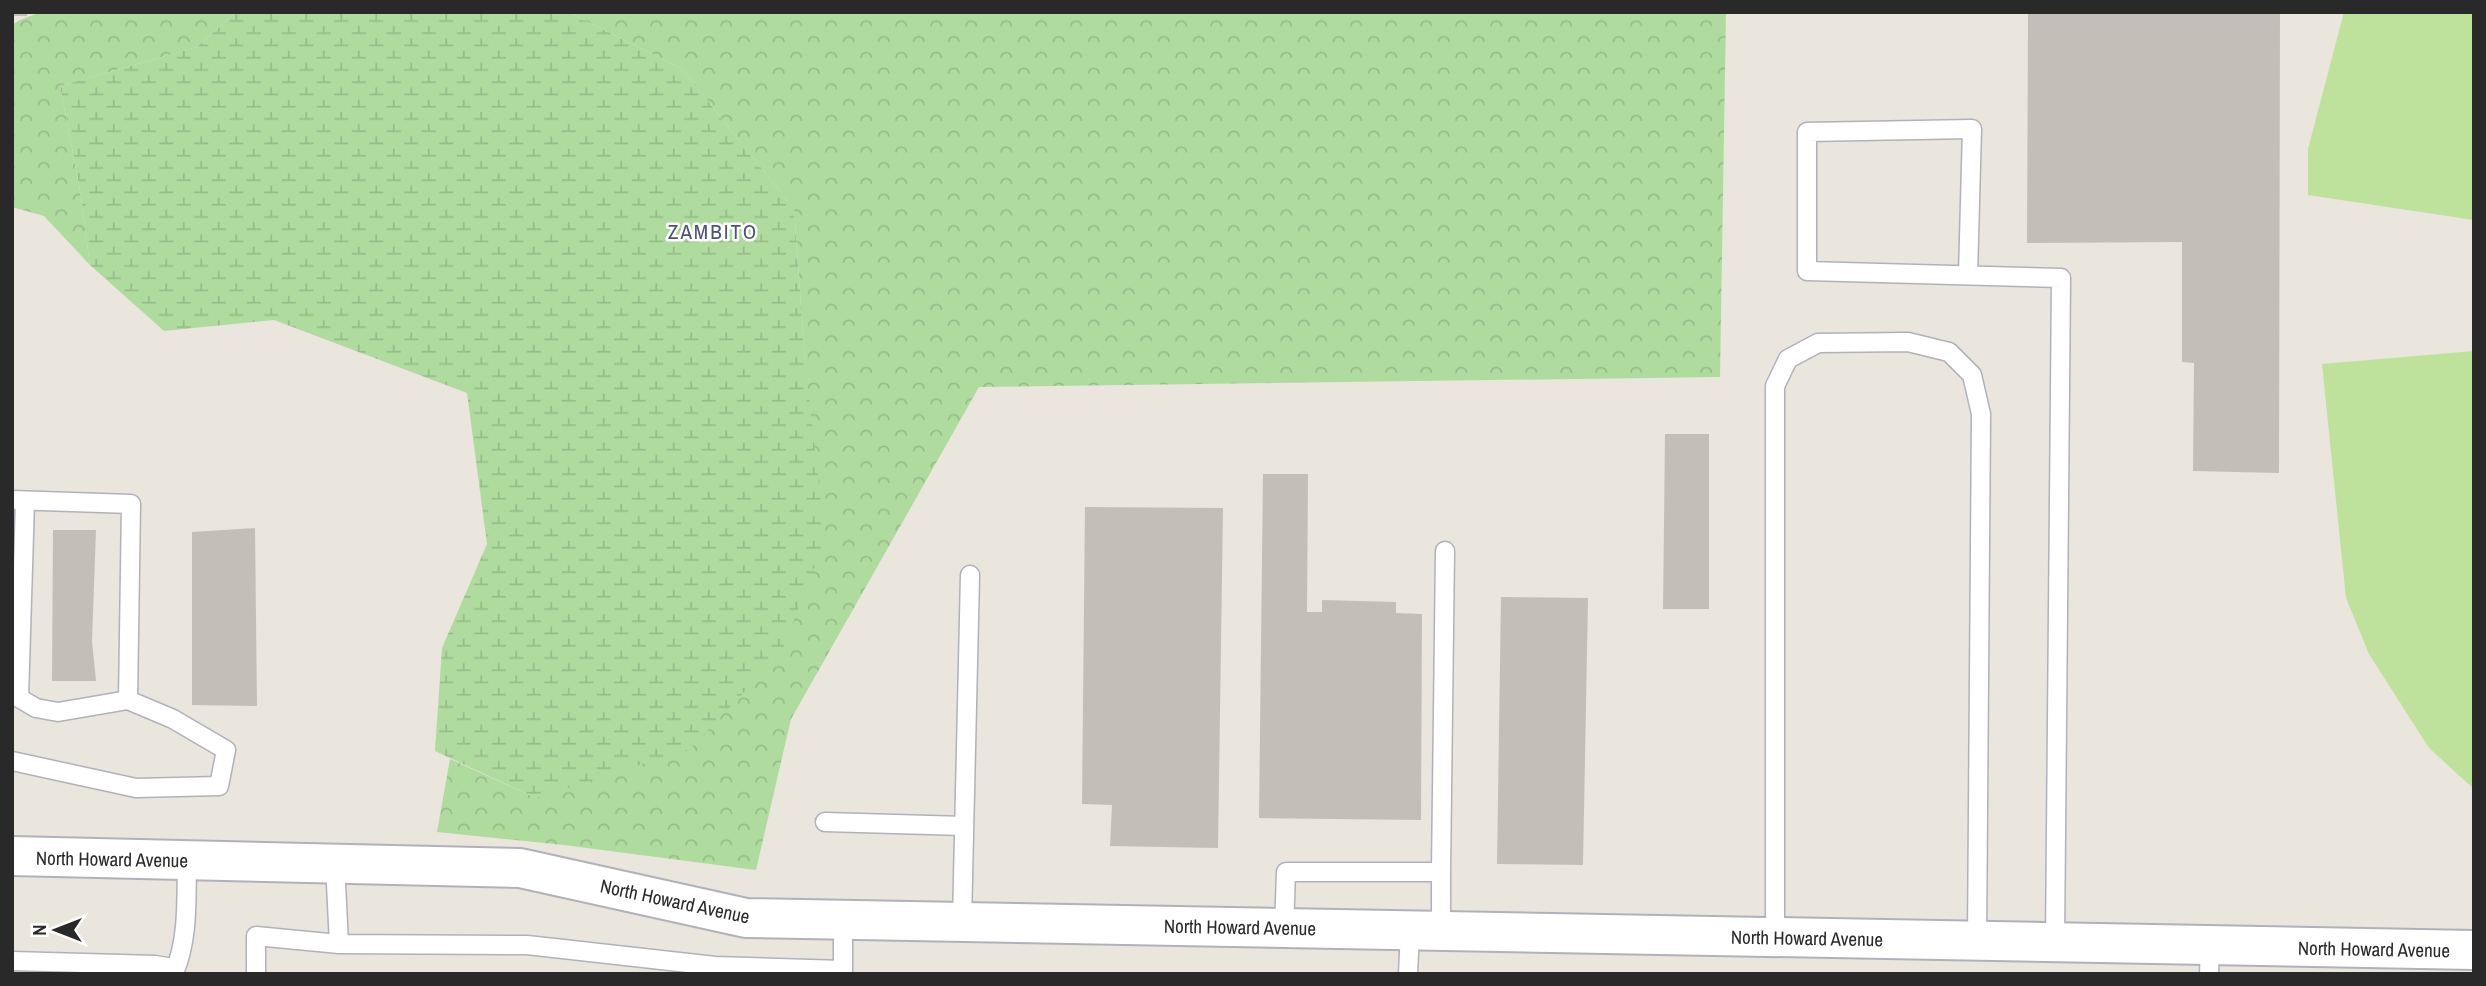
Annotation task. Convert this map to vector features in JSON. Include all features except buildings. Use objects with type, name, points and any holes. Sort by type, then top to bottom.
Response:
[{"type":"street","name":"North Howard Avenue","points":[[12,856],[520,867],[746,918],[2055,943],[2210,960],[2474,950]]},
{"type":"lane","points":[[1968,275],[1972,129],[1807,132],[1807,271],[2061,278],[2055,943]]},
{"type":"lane","points":[[1775,937],[1775,386],[1788,359],[1818,342],[1908,342],[1949,352],[1972,375],[1981,414],[1976,941]]},
{"type":"lane","points":[[12,761],[136,789],[219,786],[226,750],[173,719],[128,700],[58,712],[36,708],[19,698],[18,500],[131,504],[128,700]]},
{"type":"lane","points":[[1408,974],[1426,931],[1441,872],[1445,551]]},
{"type":"lane","points":[[962,922],[970,575]]},
{"type":"lane","points":[[825,822],[964,825]]},
{"type":"lane","points":[[12,961],[155,965],[167,967],[175,974],[184,941],[187,860]]},
{"type":"lane","points":[[335,864],[339,944]]},
{"type":"lane","points":[[1284,928],[1286,872],[1441,872]]},
{"type":"lane","points":[[256,974],[256,936],[339,944],[527,945],[715,966],[843,972],[843,920]]},
{"type":"green space","points":[[41,12],[236,12],[197,47],[60,86],[80,190],[90,265],[44,216],[12,207],[12,25]]},
{"type":"green space","points":[[236,12],[568,12],[682,69],[794,209],[805,361],[825,539],[781,653],[690,749],[536,798],[435,751],[442,648],[487,544],[467,393],[274,320],[164,331],[90,265],[80,190],[60,86],[197,47]]},
{"type":"green space","points":[[568,12],[1726,12],[1720,377],[979,387],[791,719],[756,870],[564,845],[437,832],[450,759],[536,798],[805,361],[794,209],[682,69]]},
{"type":"green space","points":[[2344,12],[2474,12],[2474,220],[2308,195],[2308,149]]},
{"type":"green space","points":[[2474,351],[2474,789],[2429,748],[2369,654],[2346,598],[2322,364]]},
{"type":"district","name":"ZAMBITO","points":[[713,232]]}]
